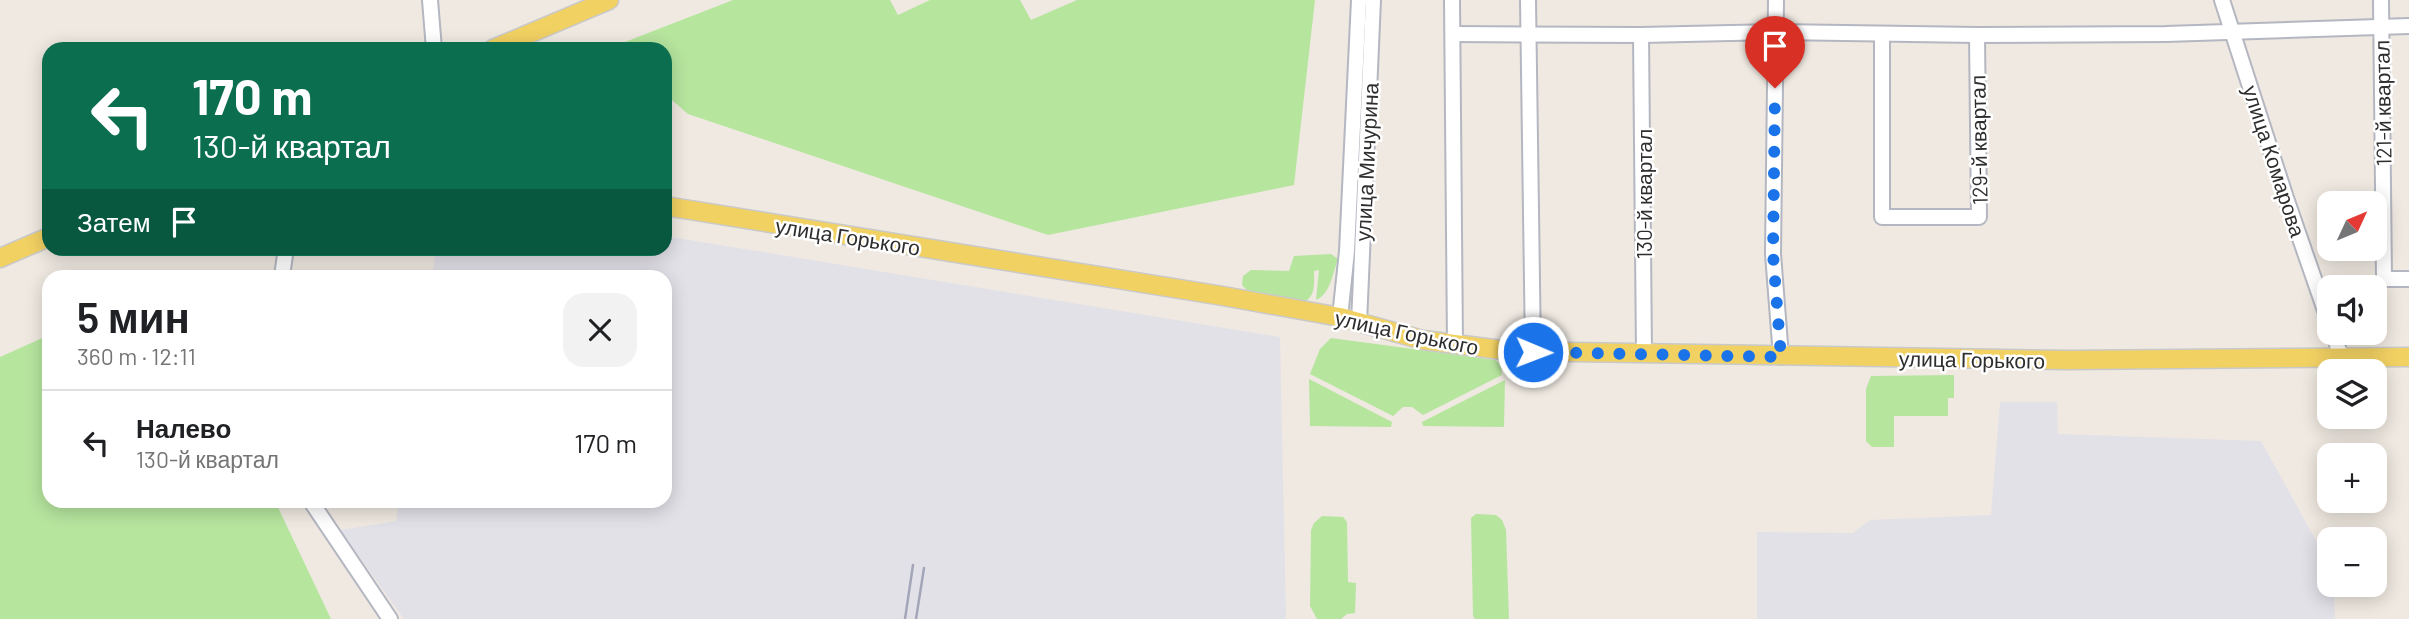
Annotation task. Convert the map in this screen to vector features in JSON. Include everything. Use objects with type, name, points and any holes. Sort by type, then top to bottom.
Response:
[{"type":"main road","points":[[510,42],[609,0]]},
{"type":"main road","name":"улица Горького","points":[[672,207],[1223,296],[1340,317],[1413,338],[1533,352],[2068,360],[2409,357]]},
{"type":"main road","points":[[0,258],[42,240]]},
{"type":"street","points":[[430,0],[433,42]]},
{"type":"street","name":"улица Мичурина","points":[[1340,317],[1347,251],[1359,0]]},
{"type":"street","name":"улица Мичурина","points":[[1359,323],[1373,0]]},
{"type":"street","points":[[1452,0],[1455,345]]},
{"type":"street","points":[[1528,0],[1533,352]]},
{"type":"street","points":[[1776,0],[1773,254],[1781,357]]},
{"type":"street","name":"улица Комарова","points":[[2221,0],[2317,286]]},
{"type":"street","points":[[2381,0],[2381,27]]},
{"type":"street","points":[[1453,34],[1776,32],[1977,35],[2231,32],[2409,26]]},
{"type":"street","name":"121-й квартал","points":[[2381,27],[2384,279],[2409,279]]},
{"type":"street","name":"130-й квартал","points":[[1641,34],[1644,354]]},
{"type":"street","name":"129-й квартал","points":[[1882,34],[1882,217],[1979,217],[1977,35]]},
{"type":"street","points":[[2337,345],[2341,357]]},
{"type":"street","points":[[315,508],[390,619]]},
{"type":"shaded area","points":[[672,237],[1280,337],[1286,619],[404,619],[340,530],[396,521],[398,508],[672,508],[672,270],[433,270],[435,256],[672,256]]},
{"type":"shaded area","points":[[2000,402],[2057,402],[2058,434],[2261,441],[2317,542],[2317,597],[2334,597],[2335,619],[1757,619],[1757,532],[1853,533],[1870,520],[1991,515]]},
{"type":"green space","points":[[733,0],[890,0],[898,15],[930,0],[1020,0],[1031,20],[1077,0],[1315,0],[1294,185],[1048,235],[688,114],[672,100],[672,42],[625,42]]},
{"type":"green space","points":[[1331,254],[1338,259],[1333,276],[1325,293],[1316,300],[1319,270],[1314,271],[1313,291],[1306,301],[1247,290],[1242,285],[1243,276],[1251,270],[1289,271],[1294,256]]},
{"type":"green space","points":[[42,338],[42,508],[278,508],[331,619],[0,619],[0,357]]},
{"type":"green space","points":[[1331,338],[1495,360],[1501,365],[1502,375],[1423,415],[1412,407],[1403,407],[1393,416],[1310,374],[1320,349]]},
{"type":"green space","points":[[1954,375],[1954,398],[1948,398],[1948,416],[1894,416],[1894,447],[1872,447],[1866,441],[1866,389],[1871,376]]},
{"type":"green space","points":[[1309,379],[1392,422],[1391,427],[1310,426]]},
{"type":"green space","points":[[1505,380],[1504,427],[1423,426],[1422,422]]},
{"type":"green space","points":[[1476,514],[1496,515],[1502,520],[1506,530],[1509,619],[1475,619],[1473,616],[1471,518]]},
{"type":"green space","points":[[1322,516],[1343,517],[1347,522],[1348,582],[1356,583],[1355,613],[1347,614],[1341,619],[1317,619],[1310,606],[1311,530]]},
{"type":"railway","points":[[905,619],[913,565]]},
{"type":"railway","points":[[916,619],[924,568]]},
{"type":"route","points":[[1533,352],[1781,357],[1773,254],[1775,88]]}]
